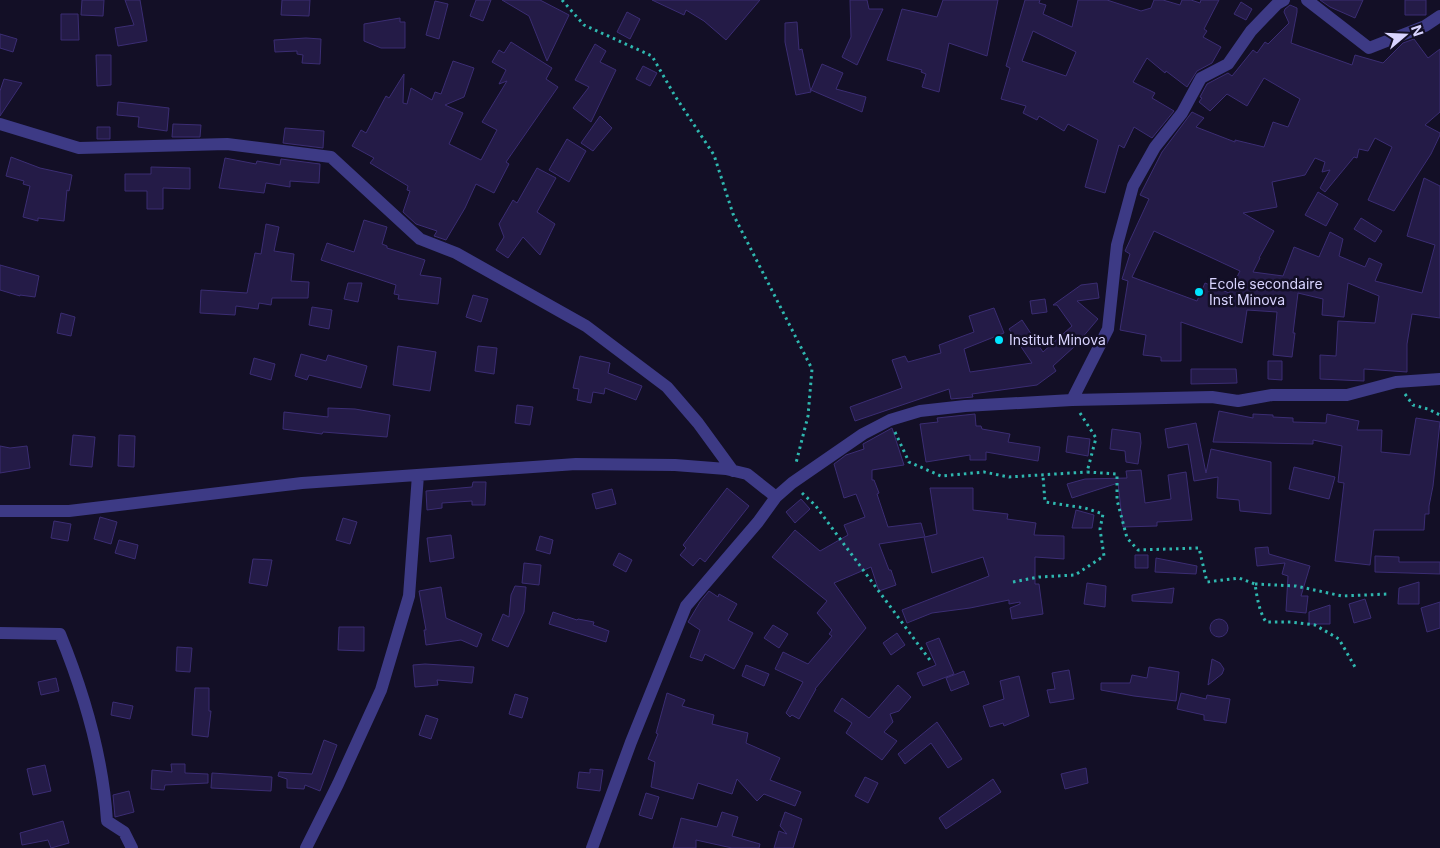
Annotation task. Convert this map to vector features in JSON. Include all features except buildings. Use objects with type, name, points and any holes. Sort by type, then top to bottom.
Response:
[{"type":"street","points":[[1072,400],[1108,329],[1117,245],[1133,186],[1155,147],[1182,113],[1201,78],[1228,64],[1251,31],[1277,4],[1284,0]]},
{"type":"street","points":[[1307,0],[1369,48],[1425,26],[1440,16]]},
{"type":"street","points":[[0,124],[79,148],[227,144],[331,157],[420,239],[456,253],[586,326],[667,387],[698,423],[733,470]]},
{"type":"street","points":[[592,848],[631,742],[686,606],[758,522],[776,497],[792,483],[863,434],[890,420],[920,411],[965,406],[1072,400],[1212,397],[1238,402],[1272,395],[1347,395],[1396,382],[1440,379]]},
{"type":"street","points":[[0,511],[69,511],[302,483],[576,464],[675,465],[733,470],[747,474],[776,497]]},
{"type":"street","points":[[306,848],[381,690],[390,662],[409,596],[418,475]]},
{"type":"street","points":[[0,633],[60,634],[76,671],[94,736],[106,794],[107,821],[124,832],[132,848]]},
{"type":"path","points":[[562,0],[584,25],[652,56],[675,96],[714,155],[733,214],[812,369],[808,416],[796,457],[792,483],[815,505],[932,663]]},
{"type":"path","points":[[1396,382],[1413,404],[1440,415]]},
{"type":"path","points":[[1072,400],[1096,438],[1086,472]]},
{"type":"path","points":[[890,420],[908,462],[941,476],[984,472],[1009,477],[1086,472],[1117,474],[1117,500],[1127,538],[1138,550],[1199,548],[1207,582],[1239,578],[1255,584],[1296,586],[1342,596],[1388,594]]},
{"type":"path","points":[[1013,582],[1039,577],[1075,576],[1104,556],[1100,529],[1103,514],[1085,508],[1045,502],[1043,476]]},
{"type":"path","points":[[1255,584],[1262,616],[1266,622],[1316,625],[1339,639],[1355,667]]},
{"type":"place","name":"Ecole secondaire Inst Minova","points":[[1199,292]]},
{"type":"place","name":"Institut Minova","points":[[999,340]]}]
